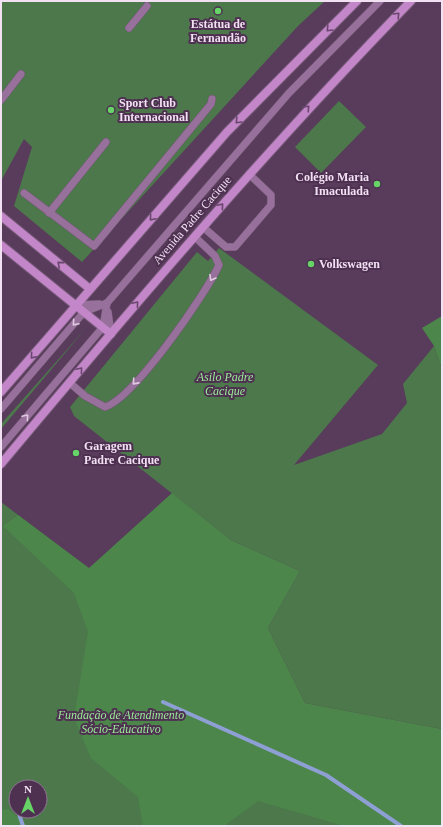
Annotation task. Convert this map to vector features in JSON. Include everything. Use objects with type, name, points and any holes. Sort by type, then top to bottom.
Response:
[{"type":"main road","points":[[1,392],[227,132],[357,1]]},
{"type":"main road","name":"Avenida Padre Cacique","points":[[1,464],[111,334],[306,109],[411,1]]},
{"type":"main road","points":[[1,216],[90,289]]},
{"type":"main road","points":[[1,245],[111,334]]},
{"type":"lane","points":[[1,409],[84,312],[107,303],[289,93],[380,1]]},
{"type":"lane","points":[[129,28],[147,6]]},
{"type":"lane","points":[[1,100],[22,74]]},
{"type":"lane","points":[[24,193],[94,246],[211,104],[212,99]]},
{"type":"lane","points":[[49,213],[106,142]]},
{"type":"lane","points":[[203,227],[226,247],[235,246],[240,241],[271,205],[272,199],[271,195],[249,174]]},
{"type":"lane","points":[[70,383],[85,396],[105,407],[112,404],[133,385],[167,345],[200,298],[219,264],[215,256],[195,237]]},
{"type":"lane","points":[[76,305],[107,303]]},
{"type":"lane","points":[[1,447],[103,327],[107,303]]},
{"type":"lane","points":[[107,303],[111,334]]},
{"type":"green space","name":"Sport Club Internacional","points":[[1,1],[325,1],[298,26],[82,262],[14,206],[32,147],[24,139],[1,181]]},
{"type":"green space","points":[[339,101],[366,127],[321,173],[295,147]]},
{"type":"green space","name":"Asilo Padre Cacique","points":[[219,248],[378,365],[294,465],[382,434],[407,403],[403,384],[434,346],[442,369],[442,729],[305,703],[268,628],[300,571],[231,540],[74,416],[70,407],[197,252],[208,261]]},
{"type":"green space","points":[[442,316],[442,369],[434,346],[422,328]]},
{"type":"green space","points":[[87,327],[1,429],[1,424]]},
{"type":"green space","points":[[172,493],[231,540],[300,571],[268,628],[305,703],[442,729],[442,826],[344,826],[258,801],[224,826],[143,826],[138,797],[91,758],[74,718],[88,632],[74,593],[3,526],[18,515],[89,568]]},
{"type":"green space","name":"Fundação de Atendimento Sócio-Educativo","points":[[1,502],[429,826],[1,826]]},
{"type":"green space","points":[[8,809],[8,819],[20,819],[28,826],[1,826],[1,810]]},
{"type":"waterway","points":[[163,702],[326,775],[401,826]]},
{"type":"waterway","points":[[21,819],[23,826]]},
{"type":"place","name":"Estátua de Fernandão","points":[[218,11]]},
{"type":"place","name":"Sport Club Internacional","points":[[111,110]]},
{"type":"place","name":"Colégio Maria Imaculada","points":[[377,184]]},
{"type":"place","name":"Volkswagen","points":[[311,264]]},
{"type":"place","name":"Garagem Padre Cacique","points":[[76,453]]}]
